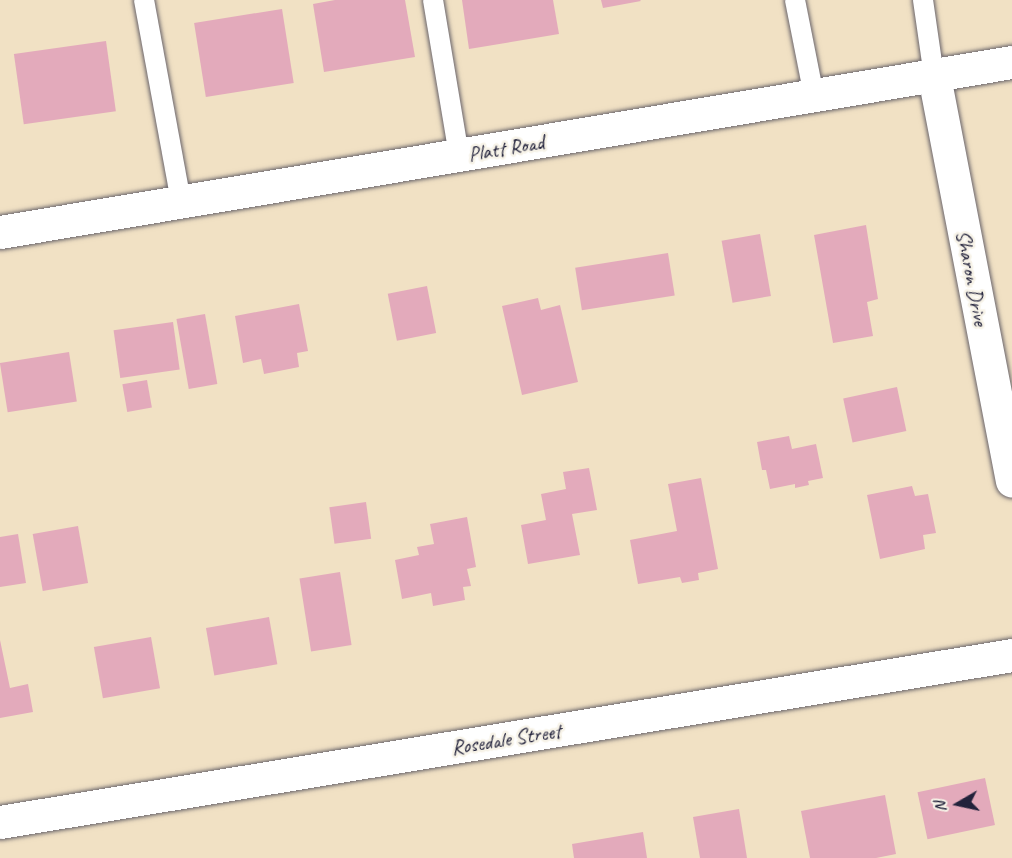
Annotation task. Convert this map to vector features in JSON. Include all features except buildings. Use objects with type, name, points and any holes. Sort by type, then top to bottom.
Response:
[{"type":"street","name":"Platt Road","points":[[0,232],[1012,62]]},
{"type":"street","name":"Sharon Drive","points":[[934,76],[1012,481]]},
{"type":"street","name":"Rosedale Street","points":[[0,822],[1012,655]]},
{"type":"lane","points":[[144,0],[181,202]]},
{"type":"lane","points":[[433,0],[459,156]]},
{"type":"lane","points":[[795,0],[814,96]]},
{"type":"lane","points":[[923,0],[934,76]]}]
